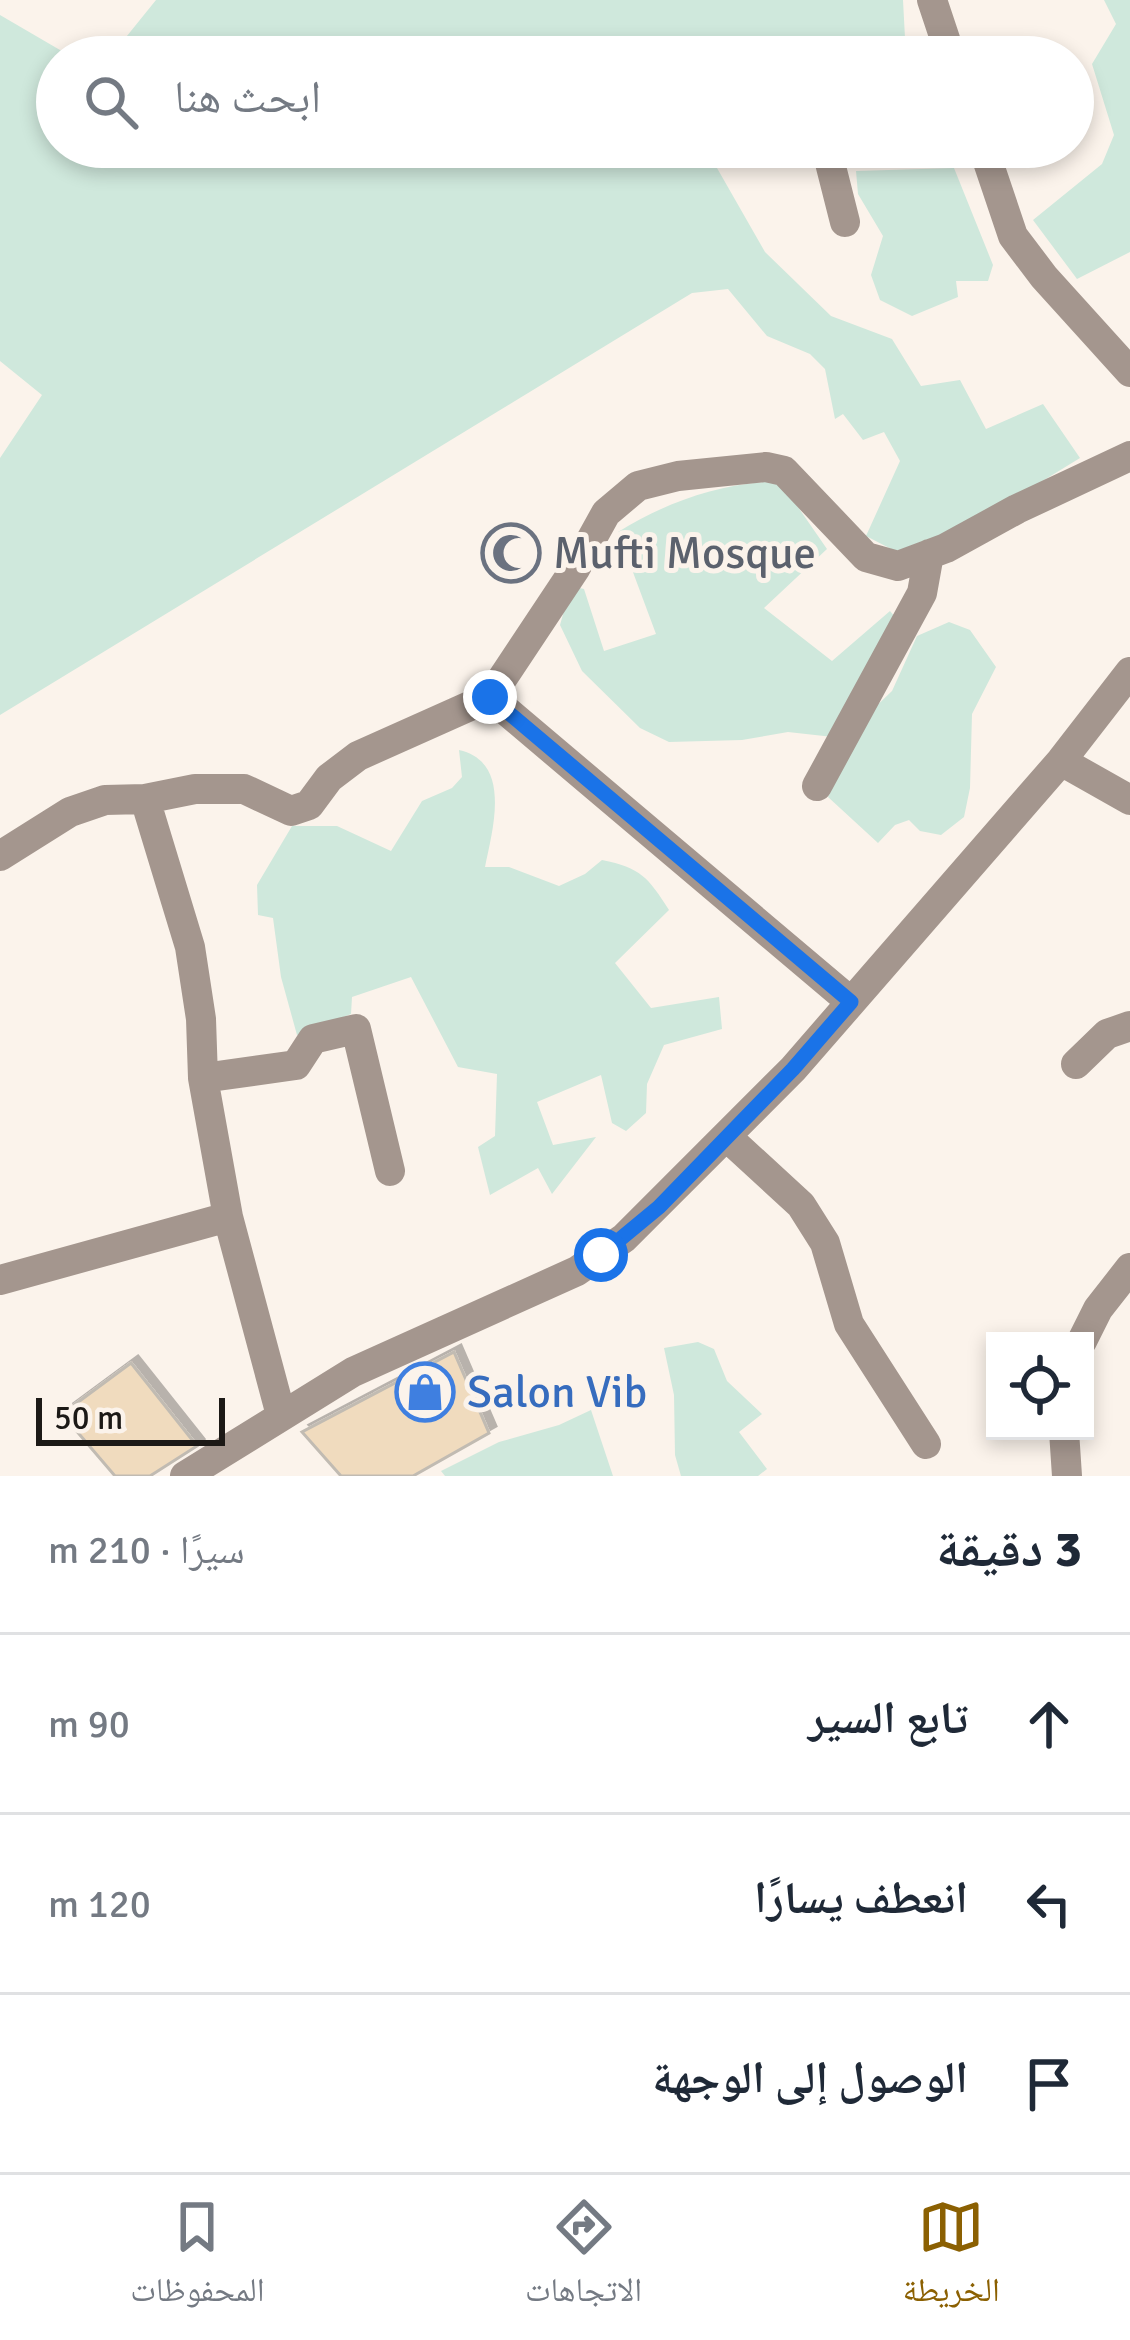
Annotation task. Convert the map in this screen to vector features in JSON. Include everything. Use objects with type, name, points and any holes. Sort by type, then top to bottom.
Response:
[{"type":"street","points":[[932,0],[944,36]]},
{"type":"street","points":[[831,168],[845,221]]},
{"type":"street","points":[[990,168],[1013,236],[1130,372]]},
{"type":"street","points":[[0,856],[70,812],[105,800],[145,799],[195,789],[244,789],[292,811],[309,805],[328,778],[358,756],[490,697],[575,569],[606,513],[638,485],[766,467],[784,471],[866,557],[898,566],[1130,456]]},
{"type":"street","points":[[818,786],[922,593],[928,554]]},
{"type":"street","points":[[185,1476],[352,1372],[577,1271],[659,1207],[851,1002],[1061,761],[1130,672]]},
{"type":"street","points":[[490,697],[851,1002]]},
{"type":"street","points":[[1061,761],[1130,800]]},
{"type":"street","points":[[145,799],[190,947],[203,1078],[228,1217],[280,1414]]},
{"type":"street","points":[[1076,1064],[1107,1034],[1130,1026]]},
{"type":"street","points":[[203,1078],[296,1065],[313,1039],[356,1029],[389,1171]]},
{"type":"street","points":[[727,1137],[801,1205],[825,1243],[849,1324],[926,1444]]},
{"type":"street","points":[[0,1280],[228,1217]]},
{"type":"street","points":[[1087,1332],[1130,1268]]},
{"type":"street","points":[[1065,1440],[1067,1476]]},
{"type":"green space","points":[[156,0],[903,0],[905,36],[127,36]]},
{"type":"green space","points":[[1104,0],[1130,0],[1130,252],[1077,279],[1033,220],[1102,164],[1114,135],[1094,61],[1116,24]]},
{"type":"green space","points":[[0,15],[36,36],[36,168],[717,168],[765,252],[831,316],[892,339],[921,386],[960,380],[986,429],[1043,404],[1080,458],[946,540],[897,552],[866,536],[900,461],[884,432],[863,440],[843,414],[835,419],[825,369],[810,354],[767,336],[728,289],[692,293],[0,715],[0,458],[42,395],[0,361]]},
{"type":"green space","points":[[954,168],[993,265],[988,281],[956,281],[958,297],[912,316],[880,300],[871,275],[883,236],[858,194],[856,171]]},
{"type":"green space","points":[[780,481],[827,549],[764,608],[832,661],[890,611],[901,624],[833,737],[788,732],[742,740],[669,742],[640,728],[582,671],[560,625],[571,586],[584,589],[604,651],[656,634],[618,532],[695,496],[736,485]]},
{"type":"green space","points":[[949,622],[970,630],[996,667],[972,714],[970,788],[964,817],[941,835],[920,831],[909,820],[895,825],[878,843],[828,797],[868,714],[892,691],[917,636]]},
{"type":"green space","points":[[459,750],[476,757],[493,782],[494,816],[485,867],[509,867],[559,886],[602,860],[635,871],[669,910],[615,963],[651,1008],[719,997],[722,1029],[664,1045],[647,1084],[646,1113],[626,1131],[612,1123],[601,1075],[537,1102],[553,1145],[596,1137],[552,1194],[538,1168],[490,1195],[478,1147],[495,1136],[497,1074],[458,1067],[411,977],[352,997],[351,1014],[336,1020],[335,1029],[297,1035],[281,977],[273,918],[258,915],[257,885],[292,826],[337,826],[391,851],[422,801],[452,788],[462,777]]},
{"type":"green space","points":[[698,1342],[714,1349],[727,1381],[762,1414],[739,1432],[767,1469],[758,1476],[681,1476],[675,1455],[674,1395],[664,1348]]},
{"type":"green space","points":[[591,1410],[613,1476],[445,1476],[441,1471],[499,1442],[559,1425]]},
{"type":"building","name":"Salon Vib","points":[[454,1352],[489,1433],[413,1476],[341,1476],[302,1432]]},
{"type":"building","points":[[131,1363],[197,1446],[150,1476],[115,1476],[62,1414]]},
{"type":"place","name":"Mufti Mosque","points":[[511,553]]},
{"type":"place","name":"Salon Vib","points":[[425,1392]]},
{"type":"route","points":[[490,697],[851,1002],[659,1207],[601,1255]]}]
